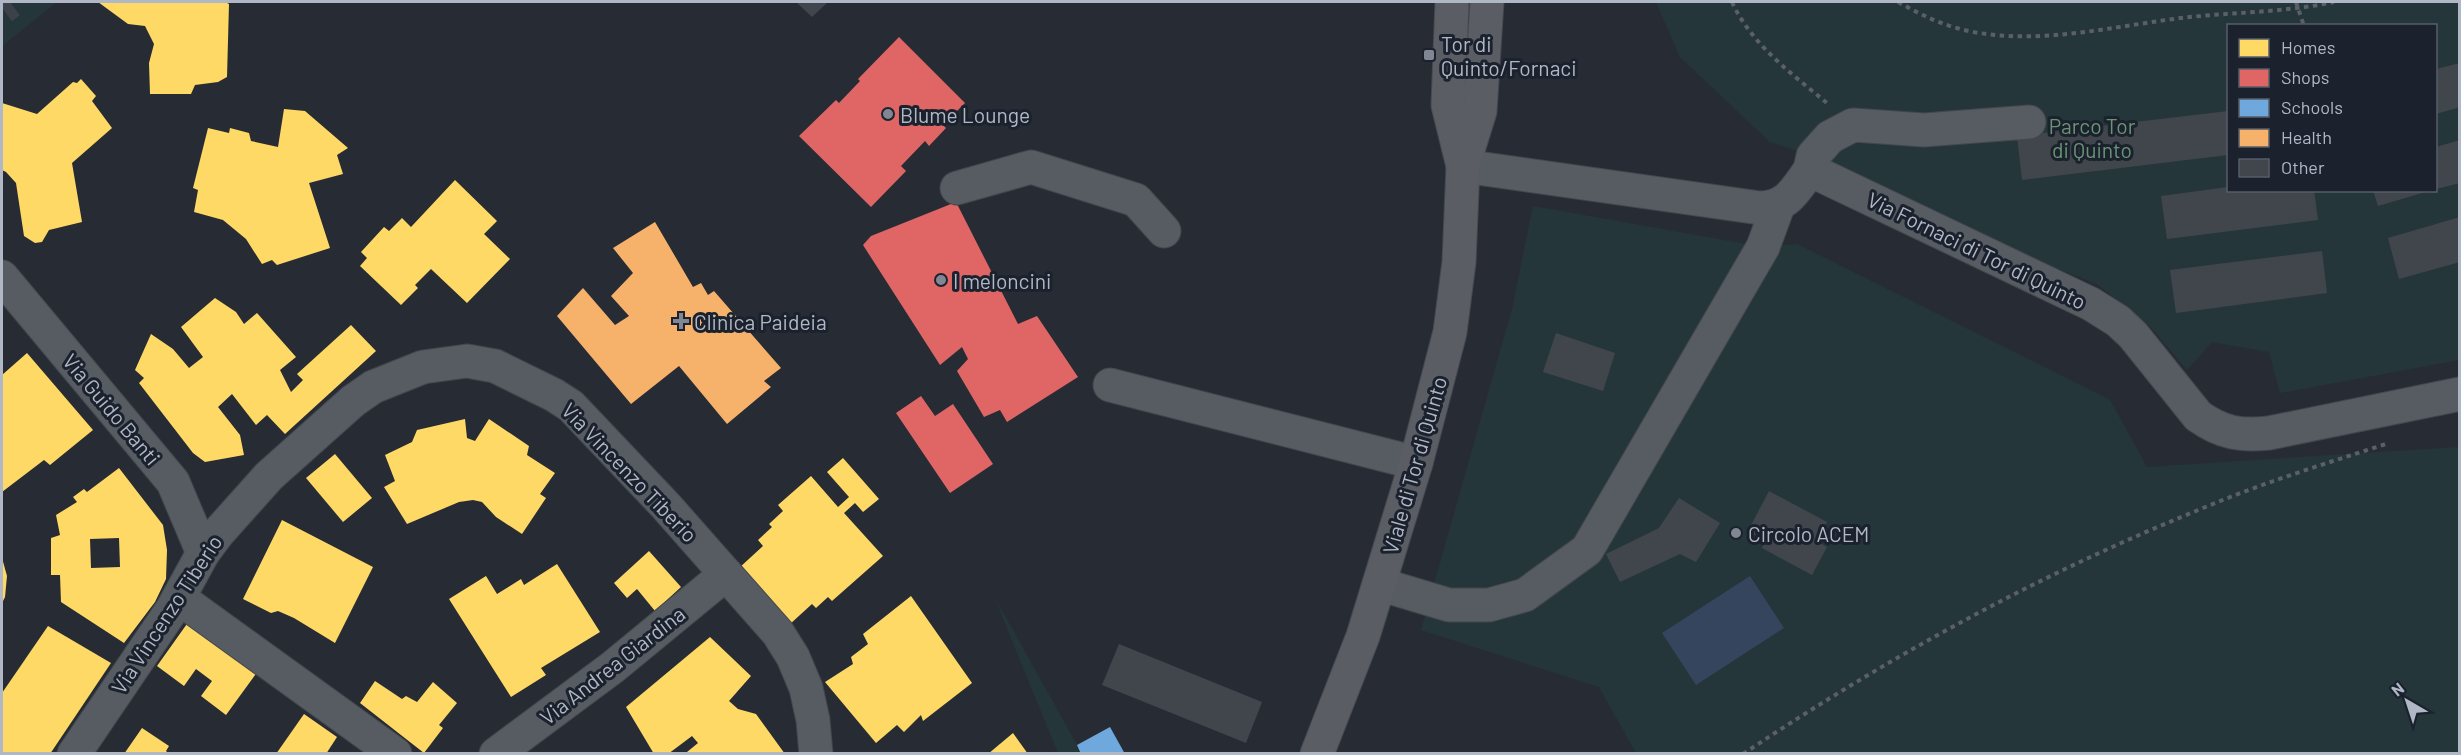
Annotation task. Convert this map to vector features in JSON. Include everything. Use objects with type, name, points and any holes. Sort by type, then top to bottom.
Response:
[{"type":"main road","name":"Viale di Tor di Quinto","points":[[1452,2],[1448,105],[1463,166]]},
{"type":"main road","name":"Viale di Tor di Quinto","points":[[1317,753],[1363,636],[1416,463],[1450,332],[1459,262],[1463,166],[1480,111],[1487,2]]},
{"type":"street","points":[[1463,166],[1760,208],[1778,206],[1791,196],[1810,170],[1813,156],[1830,137],[1852,125],[1924,130],[2029,122]]},
{"type":"street","points":[[957,188],[1031,167],[1136,200],[1164,231]]},
{"type":"street","name":"Via Fornaci di Tor di Quinto","points":[[1810,170],[2091,304],[2109,315],[2133,335],[2198,416],[2223,430],[2246,436],[2269,433],[2460,394]]},
{"type":"street","points":[[1379,584],[1449,605],[1489,605],[1525,595],[1587,549],[1763,247],[1778,206]]},
{"type":"street","name":"Via Guido Banti","points":[[2,277],[173,482],[203,553]]},
{"type":"street","name":"Via Vincenzo Tiberio","points":[[74,753],[179,598],[203,553],[234,512],[262,483],[353,401],[373,387],[423,367],[467,361],[495,366],[554,395],[571,406],[647,485],[777,633],[793,657],[810,701],[816,753]]},
{"type":"street","points":[[1110,385],[1416,463]]},
{"type":"street","name":"Via Andrea Giardina","points":[[496,753],[613,667],[726,574]]},
{"type":"street","points":[[179,598],[395,753]]},
{"type":"path","points":[[1732,2],[1745,24],[1780,64],[1852,125]]},
{"type":"path","points":[[1898,2],[1928,19],[1961,30],[2006,36],[2066,33],[2192,16],[2299,9],[2334,2]]},
{"type":"path","points":[[2296,2],[2303,24]]},
{"type":"path","points":[[1743,753],[1898,656],[2001,600],[2076,563],[2216,502],[2394,441]]},
{"type":"green space","points":[[2,2],[57,2],[2,46]]},
{"type":"green space","name":"Parco Tor di Quinto","points":[[1656,2],[2459,2],[2459,360],[2280,393],[2269,352],[2212,342],[2187,370],[2149,325],[2097,284],[2003,248],[1813,156],[1770,142],[1680,57]]},
{"type":"green space","points":[[1533,206],[1763,247],[1797,244],[2110,400],[2147,467],[2459,447],[2459,753],[1636,753],[1599,687],[1421,630],[1512,309]]},
{"type":"green space","points":[[994,596],[1077,745],[1081,753],[1058,753]]},
{"type":"water","points":[[1750,576],[1784,628],[1696,685],[1662,633]]},
{"type":"building: Homes","points":[[98,2],[225,2],[229,4],[227,77],[218,82],[195,85],[191,94],[150,94],[149,63],[154,44],[145,26],[128,24]]},
{"type":"building: Homes","points":[[81,79],[96,96],[92,101],[112,128],[72,163],[82,222],[49,230],[42,242],[35,243],[24,236],[16,183],[2,170],[2,103],[37,114],[73,82],[77,83]]},
{"type":"building: Homes","points":[[284,109],[305,111],[348,148],[337,155],[343,174],[309,183],[330,248],[277,265],[272,260],[262,264],[246,239],[223,220],[194,212],[198,190],[193,188],[208,128],[229,133],[230,128],[249,133],[251,141],[278,147]]},
{"type":"building: Homes","points":[[455,180],[497,221],[484,234],[510,259],[467,303],[431,269],[415,285],[418,288],[401,305],[360,266],[367,258],[361,252],[384,227],[389,231],[402,218],[411,227]]},
{"type":"building: Homes","points":[[215,298],[236,312],[244,324],[257,313],[296,357],[280,370],[291,392],[303,380],[297,374],[351,325],[376,351],[285,434],[267,415],[256,425],[232,394],[218,407],[240,435],[244,455],[205,462],[193,453],[139,383],[144,378],[135,370],[151,334],[173,349],[189,368],[203,357],[181,327]]},
{"type":"building: Homes","points":[[27,353],[93,430],[50,465],[44,460],[2,492],[2,375]]},
{"type":"building: Homes","points":[[465,419],[467,438],[475,441],[489,419],[529,446],[527,455],[555,473],[540,494],[546,498],[522,534],[496,517],[482,502],[473,500],[459,502],[407,524],[384,487],[395,481],[385,455],[412,442],[417,430]]},
{"type":"building: Homes","points":[[335,454],[372,498],[343,522],[306,478]]},
{"type":"building: Homes","points":[[843,458],[879,499],[863,512],[855,503],[844,513],[883,556],[832,601],[828,597],[816,608],[812,604],[789,625],[739,568],[763,546],[758,540],[772,527],[769,524],[783,511],[778,505],[811,476],[838,507],[849,497],[827,472]]},
{"type":"building: Homes","points":[[119,468],[163,525],[167,550],[166,579],[155,602],[124,643],[61,602],[60,575],[51,575],[51,538],[60,535],[56,515],[77,502],[73,497],[84,489],[87,492]],"holes":[[[119,538],[120,567],[91,568],[90,539]]]},
{"type":"building: Homes","points":[[282,520],[373,567],[335,643],[294,618],[278,611],[271,613],[243,599]]},
{"type":"building: Homes","points":[[649,551],[681,587],[655,611],[637,589],[627,598],[614,583]]},
{"type":"building: Homes","points":[[2,558],[7,576],[5,597],[2,603]]},
{"type":"building: Homes","points":[[557,564],[600,632],[541,668],[546,675],[511,697],[449,599],[486,576],[497,594],[521,579],[524,585]]},
{"type":"building: Homes","points":[[911,596],[972,683],[923,721],[921,715],[904,732],[897,725],[876,743],[825,682],[853,664],[851,657],[868,644],[863,634]]},
{"type":"building: Homes","points":[[189,621],[258,671],[226,715],[201,696],[212,681],[196,669],[184,686],[157,666]]},
{"type":"building: Homes","points":[[48,626],[111,663],[50,754],[5,754],[2,751],[2,693]]},
{"type":"building: Homes","points":[[710,637],[751,676],[729,701],[738,709],[756,714],[785,754],[688,754],[687,752],[698,743],[692,736],[668,754],[654,754],[626,707]]},
{"type":"building: Homes","points":[[375,681],[402,699],[406,696],[417,702],[433,682],[457,703],[439,725],[443,728],[424,753],[360,703]]},
{"type":"building: Homes","points":[[304,714],[337,737],[326,754],[276,754]]},
{"type":"building: Homes","points":[[142,728],[169,746],[166,751],[169,754],[124,754]]},
{"type":"building: Homes","points":[[1013,733],[1028,754],[988,754]]},
{"type":"building: Shops","name":"Blume Lounge","points":[[899,37],[965,103],[943,125],[946,128],[929,146],[925,141],[901,166],[906,171],[871,207],[799,136],[836,100],[839,103],[860,81],[858,79]]},
{"type":"building: Shops","name":"I meloncini","points":[[956,202],[1018,324],[1037,316],[1078,377],[1007,422],[1000,410],[984,417],[957,371],[968,359],[962,347],[940,365],[863,245],[871,236]]},
{"type":"building: Shops","points":[[921,396],[935,416],[953,404],[993,464],[950,493],[896,413]]},
{"type":"building: Schools","points":[[1110,727],[1125,754],[1081,754],[1077,745]]},
{"type":"building: Health","name":"Clinica Paideia","points":[[655,222],[693,287],[701,283],[708,295],[714,291],[781,368],[764,381],[771,387],[727,424],[679,366],[631,404],[557,316],[583,288],[615,325],[629,316],[611,296],[633,273],[613,248]]},
{"type":"building: Other","points":[[796,2],[828,2],[812,17]]},
{"type":"building: Other","points":[[2460,63],[2460,107],[2437,114],[2437,69]]},
{"type":"building: Other","points":[[2227,111],[2227,155],[2022,180],[2017,136]]},
{"type":"building: Other","points":[[2460,140],[2460,183],[2437,189],[2437,147]]},
{"type":"building: Other","points":[[2227,187],[2227,192],[2314,192],[2318,220],[2167,239],[2161,196]]},
{"type":"building: Other","points":[[2374,192],[2426,192],[2378,206]]},
{"type":"building: Other","points":[[2460,217],[2460,262],[2399,279],[2388,238]]},
{"type":"building: Other","points":[[2322,251],[2327,293],[2176,313],[2170,270]]},
{"type":"building: Other","points":[[1556,333],[1615,353],[1603,391],[1543,372]]},
{"type":"building: Other","points":[[1769,491],[1827,522],[1817,541],[1827,547],[1812,575],[1762,548],[1765,541],[1748,531]]},
{"type":"building: Other","points":[[1679,498],[1720,523],[1696,562],[1680,554],[1620,582],[1606,554],[1659,528]]},
{"type":"building: Other","points":[[1119,644],[1262,702],[1246,743],[1102,685]]},
{"type":"tunnel","points":[[2,8],[10,2]]},
{"type":"place","name":"Tor di Quinto/Fornaci","points":[[1429,55]]},
{"type":"place","name":"Blume Lounge","points":[[888,114]]},
{"type":"place","name":"I meloncini","points":[[941,280]]},
{"type":"place","name":"Clinica Paideia","points":[[681,321]]},
{"type":"place","name":"Circolo ACEM","points":[[1736,533]]}]
